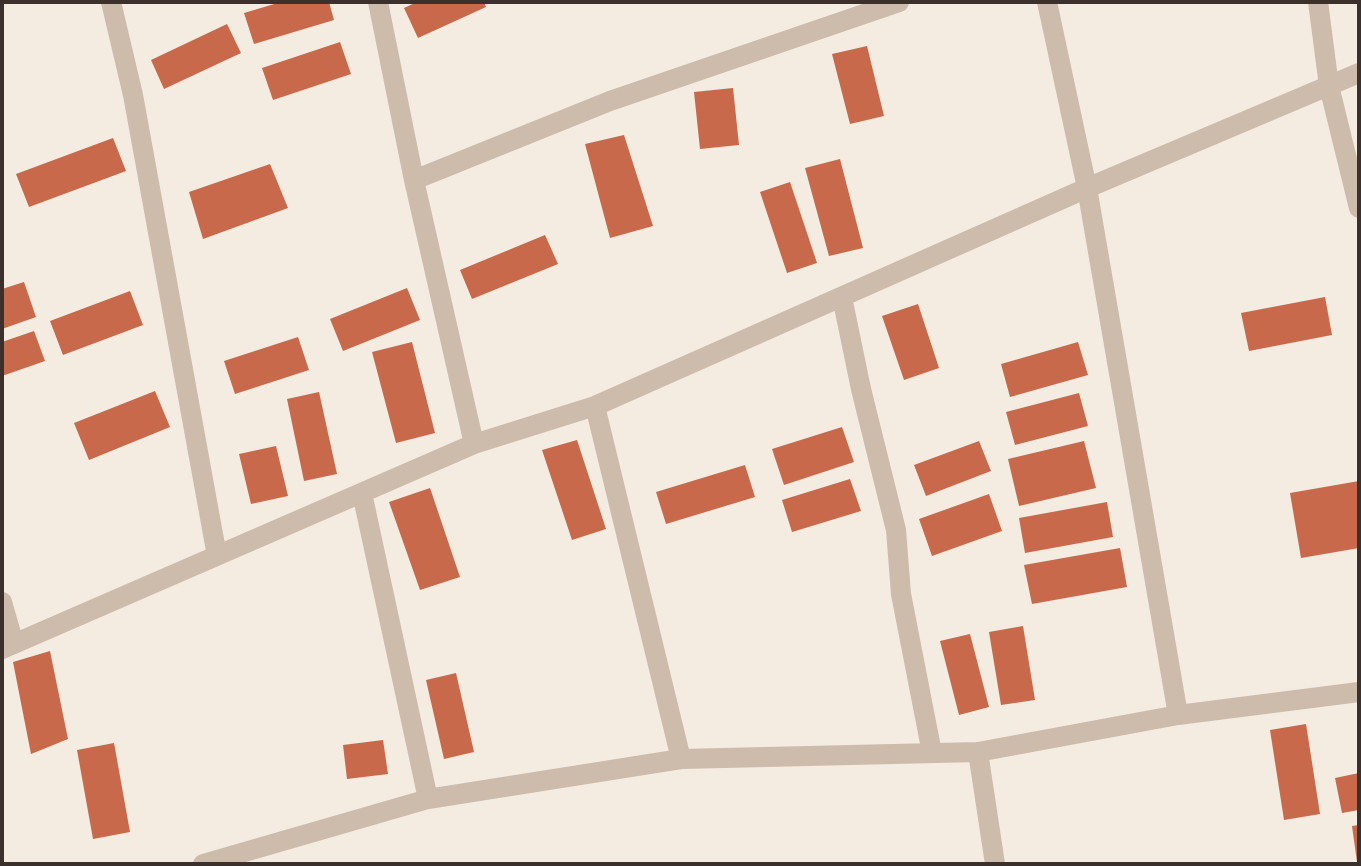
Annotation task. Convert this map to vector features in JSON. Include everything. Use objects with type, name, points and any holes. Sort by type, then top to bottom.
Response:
[{"type":"street","points":[[111,2],[133,95],[217,556]]},
{"type":"street","points":[[378,2],[414,180],[474,444]]},
{"type":"street","points":[[414,180],[610,101],[899,2]]},
{"type":"street","points":[[1047,2],[1087,188],[1178,715]]},
{"type":"street","points":[[1318,2],[1329,86],[1359,208]]},
{"type":"street","points":[[2,602],[8,647],[474,444],[595,406],[1087,188],[1359,73]]},
{"type":"street","points":[[842,297],[896,530],[901,594],[932,753]]},
{"type":"street","points":[[595,406],[681,759]]},
{"type":"street","points":[[362,493],[428,799]]},
{"type":"street","points":[[203,864],[428,799],[681,759],[978,752],[1178,715],[1359,692]]},
{"type":"street","points":[[978,752],[995,864]]},
{"type":"building","points":[[281,2],[329,2],[334,20],[254,44],[244,13]]},
{"type":"building","points":[[417,2],[484,2],[486,7],[418,38],[404,8]]},
{"type":"building","points":[[227,24],[241,53],[164,89],[151,60]]},
{"type":"building","points":[[340,42],[351,74],[273,100],[262,68]]},
{"type":"building","points":[[867,46],[884,116],[850,124],[832,54]]},
{"type":"building","points":[[733,88],[739,145],[700,149],[694,92]]},
{"type":"building","points":[[624,135],[653,226],[610,238],[585,144]]},
{"type":"building","points":[[113,138],[126,171],[29,207],[16,174]]},
{"type":"building","points":[[840,159],[863,248],[829,256],[805,168]]},
{"type":"building","points":[[270,164],[288,208],[203,239],[189,192]]},
{"type":"building","points":[[790,182],[817,263],[787,273],[760,192]]},
{"type":"building","points":[[545,235],[558,264],[472,299],[460,270]]},
{"type":"building","points":[[24,282],[36,317],[2,329],[2,289]]},
{"type":"building","points":[[407,288],[420,320],[343,351],[330,319]]},
{"type":"building","points":[[130,291],[143,325],[63,355],[50,321]]},
{"type":"building","points":[[1325,297],[1332,335],[1249,351],[1241,313]]},
{"type":"building","points":[[918,304],[939,368],[904,380],[882,316]]},
{"type":"building","points":[[34,331],[45,361],[2,376],[2,342]]},
{"type":"building","points":[[298,337],[309,370],[235,394],[224,361]]},
{"type":"building","points":[[412,342],[435,433],[396,443],[372,352]]},
{"type":"building","points":[[1078,342],[1088,375],[1010,397],[1001,364]]},
{"type":"building","points":[[155,391],[170,427],[89,460],[74,423]]},
{"type":"building","points":[[319,392],[337,474],[304,481],[287,399]]},
{"type":"building","points":[[1079,393],[1088,426],[1015,445],[1006,412]]},
{"type":"building","points":[[842,427],[854,462],[784,485],[772,449]]},
{"type":"building","points":[[577,440],[606,529],[572,540],[542,450]]},
{"type":"building","points":[[979,441],[991,471],[926,496],[914,465]]},
{"type":"building","points":[[1084,441],[1096,488],[1019,506],[1008,459]]},
{"type":"building","points":[[276,446],[288,496],[251,504],[239,454]]},
{"type":"building","points":[[745,465],[755,497],[666,524],[656,492]]},
{"type":"building","points":[[850,479],[861,511],[792,532],[782,500]]},
{"type":"building","points":[[1359,481],[1359,548],[1301,558],[1290,493]]},
{"type":"building","points":[[430,488],[460,577],[420,590],[389,502]]},
{"type":"building","points":[[989,494],[1002,531],[932,556],[919,519]]},
{"type":"building","points":[[1107,502],[1113,537],[1025,553],[1019,518]]},
{"type":"building","points":[[1120,548],[1127,587],[1032,604],[1024,565]]},
{"type":"building","points":[[1023,626],[1035,700],[1001,705],[989,632]]},
{"type":"building","points":[[970,634],[989,707],[959,715],[940,641]]},
{"type":"building","points":[[50,651],[68,739],[31,754],[13,662]]},
{"type":"building","points":[[456,673],[474,752],[444,759],[426,680]]},
{"type":"building","points":[[1306,724],[1320,814],[1284,820],[1270,730]]},
{"type":"building","points":[[383,740],[388,774],[347,779],[343,745]]},
{"type":"building","points":[[114,743],[130,832],[93,839],[77,750]]},
{"type":"building","points":[[1359,773],[1359,810],[1342,813],[1335,778]]},
{"type":"building","points":[[1359,825],[1359,861],[1357,862],[1352,826]]}]
